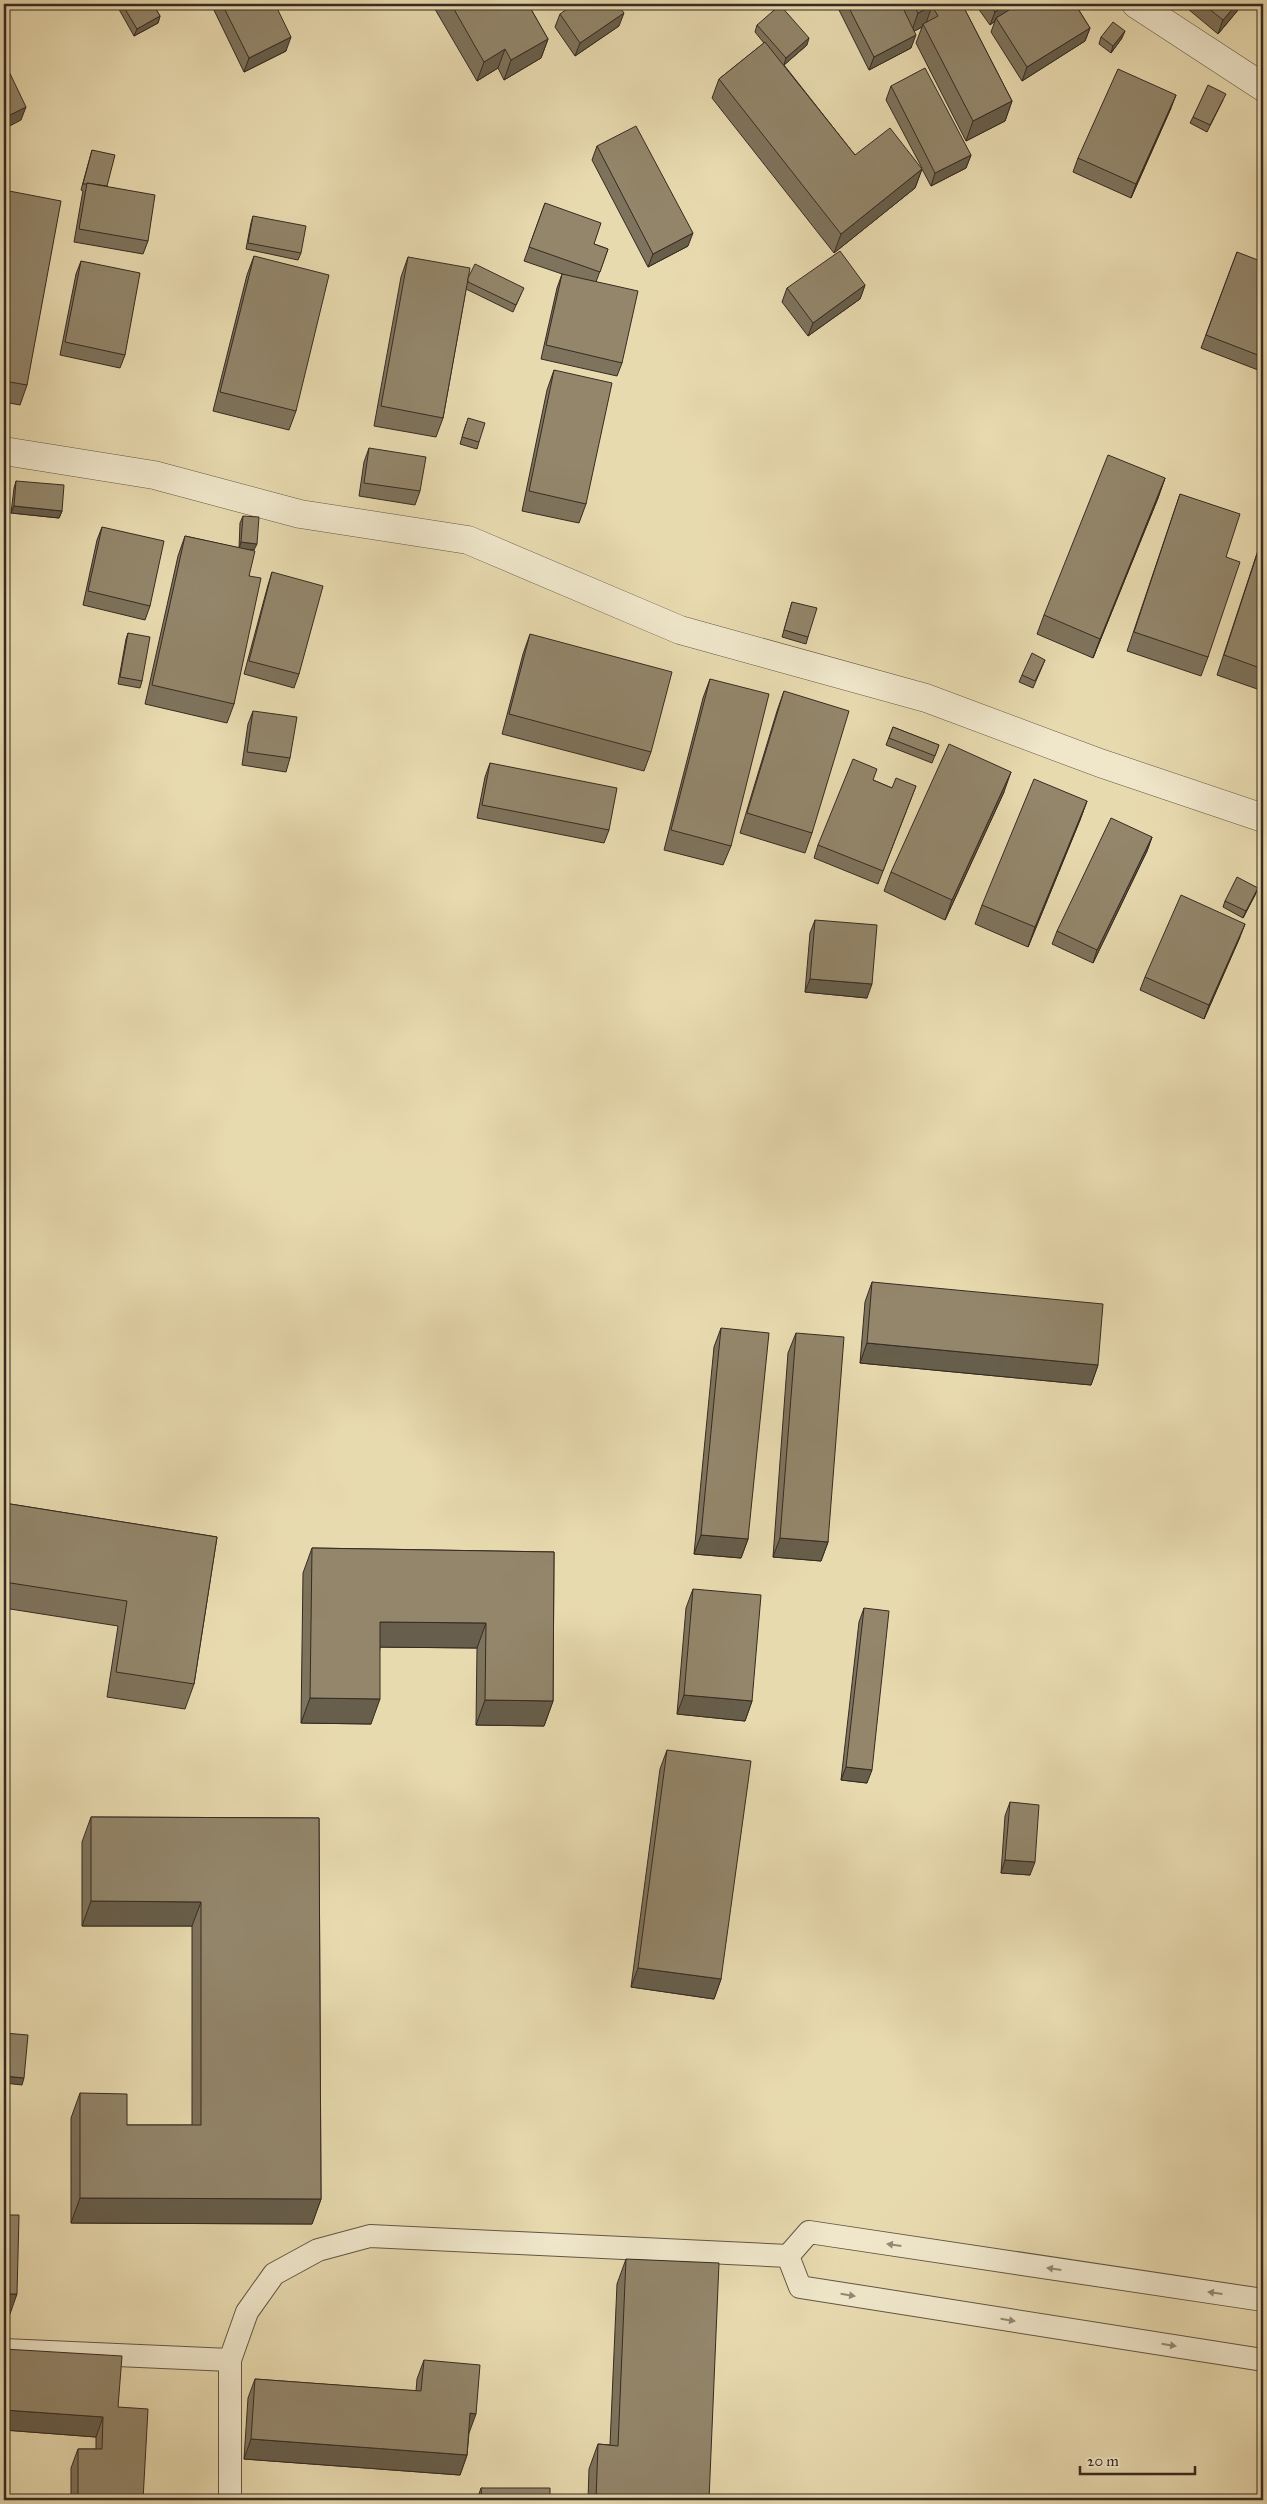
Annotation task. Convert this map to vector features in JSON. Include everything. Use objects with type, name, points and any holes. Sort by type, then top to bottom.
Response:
[{"type":"street","points":[[1136,4],[1263,87]]},
{"type":"street","points":[[4,451],[154,475],[300,514],[468,540],[680,630],[926,698],[1100,763],[1263,818]]},
{"type":"lane","points":[[788,2256],[809,2232],[1263,2300]]},
{"type":"lane","points":[[230,2500],[230,2360],[247,2312],[274,2274],[318,2250],[370,2236],[788,2256]]},
{"type":"lane","points":[[788,2256],[800,2287],[1263,2360]]},
{"type":"lane","points":[[4,2350],[230,2360]]},
{"type":"building","points":[[122,4],[153,4],[160,16],[137,29]]},
{"type":"building","points":[[222,4],[275,4],[291,37],[249,58]]},
{"type":"building","points":[[451,4],[528,4],[548,39],[511,60],[505,49],[484,62]]},
{"type":"building","points":[[574,4],[617,4],[624,13],[580,43],[560,14]]},
{"type":"building","points":[[847,4],[901,4],[916,35],[874,57]]},
{"type":"building","points":[[913,4],[962,4],[1012,101],[973,121],[923,24],[938,16],[932,6],[918,13]]},
{"type":"building","points":[[989,4],[1006,4],[995,12]]},
{"type":"building","points":[[1019,4],[1075,4],[1090,28],[1027,67],[996,18]]},
{"type":"building","points":[[1203,4],[1237,4],[1223,20]]},
{"type":"building","points":[[780,5],[809,38],[786,58],[757,25]]},
{"type":"building","points":[[1113,22],[1125,31],[1113,46],[1101,37]]},
{"type":"building","points":[[765,42],[855,155],[890,128],[922,169],[841,234],[719,79]]},
{"type":"building","points":[[4,61],[26,107],[4,118]]},
{"type":"building","points":[[925,68],[971,155],[935,173],[891,86]]},
{"type":"building","points":[[1118,69],[1176,95],[1136,184],[1078,158]]},
{"type":"building","points":[[1208,85],[1226,94],[1210,125],[1193,117]]},
{"type":"building","points":[[636,126],[693,233],[653,254],[597,146]]},
{"type":"building","points":[[92,150],[115,155],[107,186],[83,184]]},
{"type":"building","points":[[87,183],[155,195],[148,241],[79,229]]},
{"type":"building","points":[[4,190],[61,201],[27,385],[4,381]]},
{"type":"building","points":[[545,203],[601,223],[594,244],[608,249],[600,272],[529,247]]},
{"type":"building","points":[[253,216],[306,226],[301,253],[248,243]]},
{"type":"building","points":[[840,251],[865,285],[813,323],[787,288]]},
{"type":"building","points":[[1237,252],[1263,262],[1263,357],[1206,335]]},
{"type":"building","points":[[254,256],[329,275],[296,411],[220,392]]},
{"type":"building","points":[[408,257],[470,268],[443,418],[381,406]]},
{"type":"building","points":[[81,261],[140,273],[125,355],[65,342]]},
{"type":"building","points":[[475,264],[524,288],[516,305],[468,282]]},
{"type":"building","points":[[562,274],[638,291],[622,363],[546,345]]},
{"type":"building","points":[[554,370],[612,383],[586,504],[529,491]]},
{"type":"building","points":[[468,418],[485,423],[479,442],[462,437]]},
{"type":"building","points":[[369,448],[426,457],[420,491],[364,483]]},
{"type":"building","points":[[1108,455],[1165,478],[1100,639],[1044,615]]},
{"type":"building","points":[[16,481],[64,485],[62,511],[14,506]]},
{"type":"building","points":[[1180,494],[1240,514],[1226,557],[1240,562],[1208,657],[1134,632]]},
{"type":"building","points":[[243,516],[259,517],[257,544],[241,542]]},
{"type":"building","points":[[102,527],[164,541],[150,606],[88,591]]},
{"type":"building","points":[[185,536],[255,551],[249,576],[261,578],[234,704],[152,685]]},
{"type":"building","points":[[1263,536],[1263,669],[1224,655]]},
{"type":"building","points":[[272,572],[323,586],[299,674],[249,661]]},
{"type":"building","points":[[792,602],[817,608],[808,637],[784,630]]},
{"type":"building","points":[[128,633],[150,637],[142,681],[120,677]]},
{"type":"building","points":[[530,634],[672,672],[651,752],[509,714]]},
{"type":"building","points":[[1032,653],[1045,660],[1035,681],[1022,675]]},
{"type":"building","points":[[710,679],[769,694],[731,846],[671,830]]},
{"type":"building","points":[[784,691],[849,711],[812,833],[747,813]]},
{"type":"building","points":[[253,711],[297,717],[290,758],[247,752]]},
{"type":"building","points":[[893,727],[939,745],[935,756],[889,738]]},
{"type":"building","points":[[949,744],[1011,772],[952,900],[891,872]]},
{"type":"building","points":[[853,759],[877,769],[873,780],[892,788],[896,778],[916,786],[883,871],[818,845]]},
{"type":"building","points":[[490,763],[617,788],[609,830],[482,805]]},
{"type":"building","points":[[1034,779],[1087,801],[1035,927],[982,905]]},
{"type":"building","points":[[1111,818],[1152,837],[1097,950],[1057,931]]},
{"type":"building","points":[[1237,877],[1258,888],[1246,911],[1225,901]]},
{"type":"building","points":[[1181,895],[1245,924],[1209,1005],[1145,977]]},
{"type":"building","points":[[815,920],[877,925],[872,984],[810,979]]},
{"type":"building","points":[[872,1282],[1103,1304],[1098,1365],[867,1343]]},
{"type":"building","points":[[721,1328],[769,1333],[748,1539],[701,1535]]},
{"type":"building","points":[[796,1333],[844,1337],[828,1542],[780,1538]]},
{"type":"building","points":[[4,1503],[217,1537],[194,1684],[116,1672],[127,1601],[4,1582]]},
{"type":"building","points":[[312,1548],[554,1552],[553,1701],[485,1700],[486,1623],[380,1622],[380,1699],[310,1698]]},
{"type":"building","points":[[693,1589],[761,1595],[752,1701],[684,1695]]},
{"type":"building","points":[[864,1608],[889,1611],[872,1770],[846,1767]]},
{"type":"building","points":[[667,1750],[751,1761],[721,1979],[638,1968]]},
{"type":"building","points":[[1010,1802],[1039,1805],[1035,1862],[1005,1860]]},
{"type":"building","points":[[91,1817],[319,1818],[321,2199],[80,2198],[80,2093],[127,2094],[127,2125],[201,2125],[201,1902],[91,1901]]},
{"type":"building","points":[[4,2033],[28,2035],[24,2078],[4,2076]]},
{"type":"building","points":[[4,2215],[19,2215],[17,2294],[4,2294]]},
{"type":"building","points":[[626,2259],[719,2263],[709,2500],[596,2500],[598,2444],[618,2446]]},
{"type":"building","points":[[4,2349],[122,2356],[118,2407],[148,2409],[143,2500],[78,2500],[78,2449],[102,2449],[103,2417],[4,2410]]},
{"type":"building","points":[[424,2360],[480,2365],[476,2414],[470,2413],[467,2455],[251,2439],[255,2379],[421,2391]]},
{"type":"building","points":[[481,2488],[550,2488],[550,2500],[482,2500]]}]
